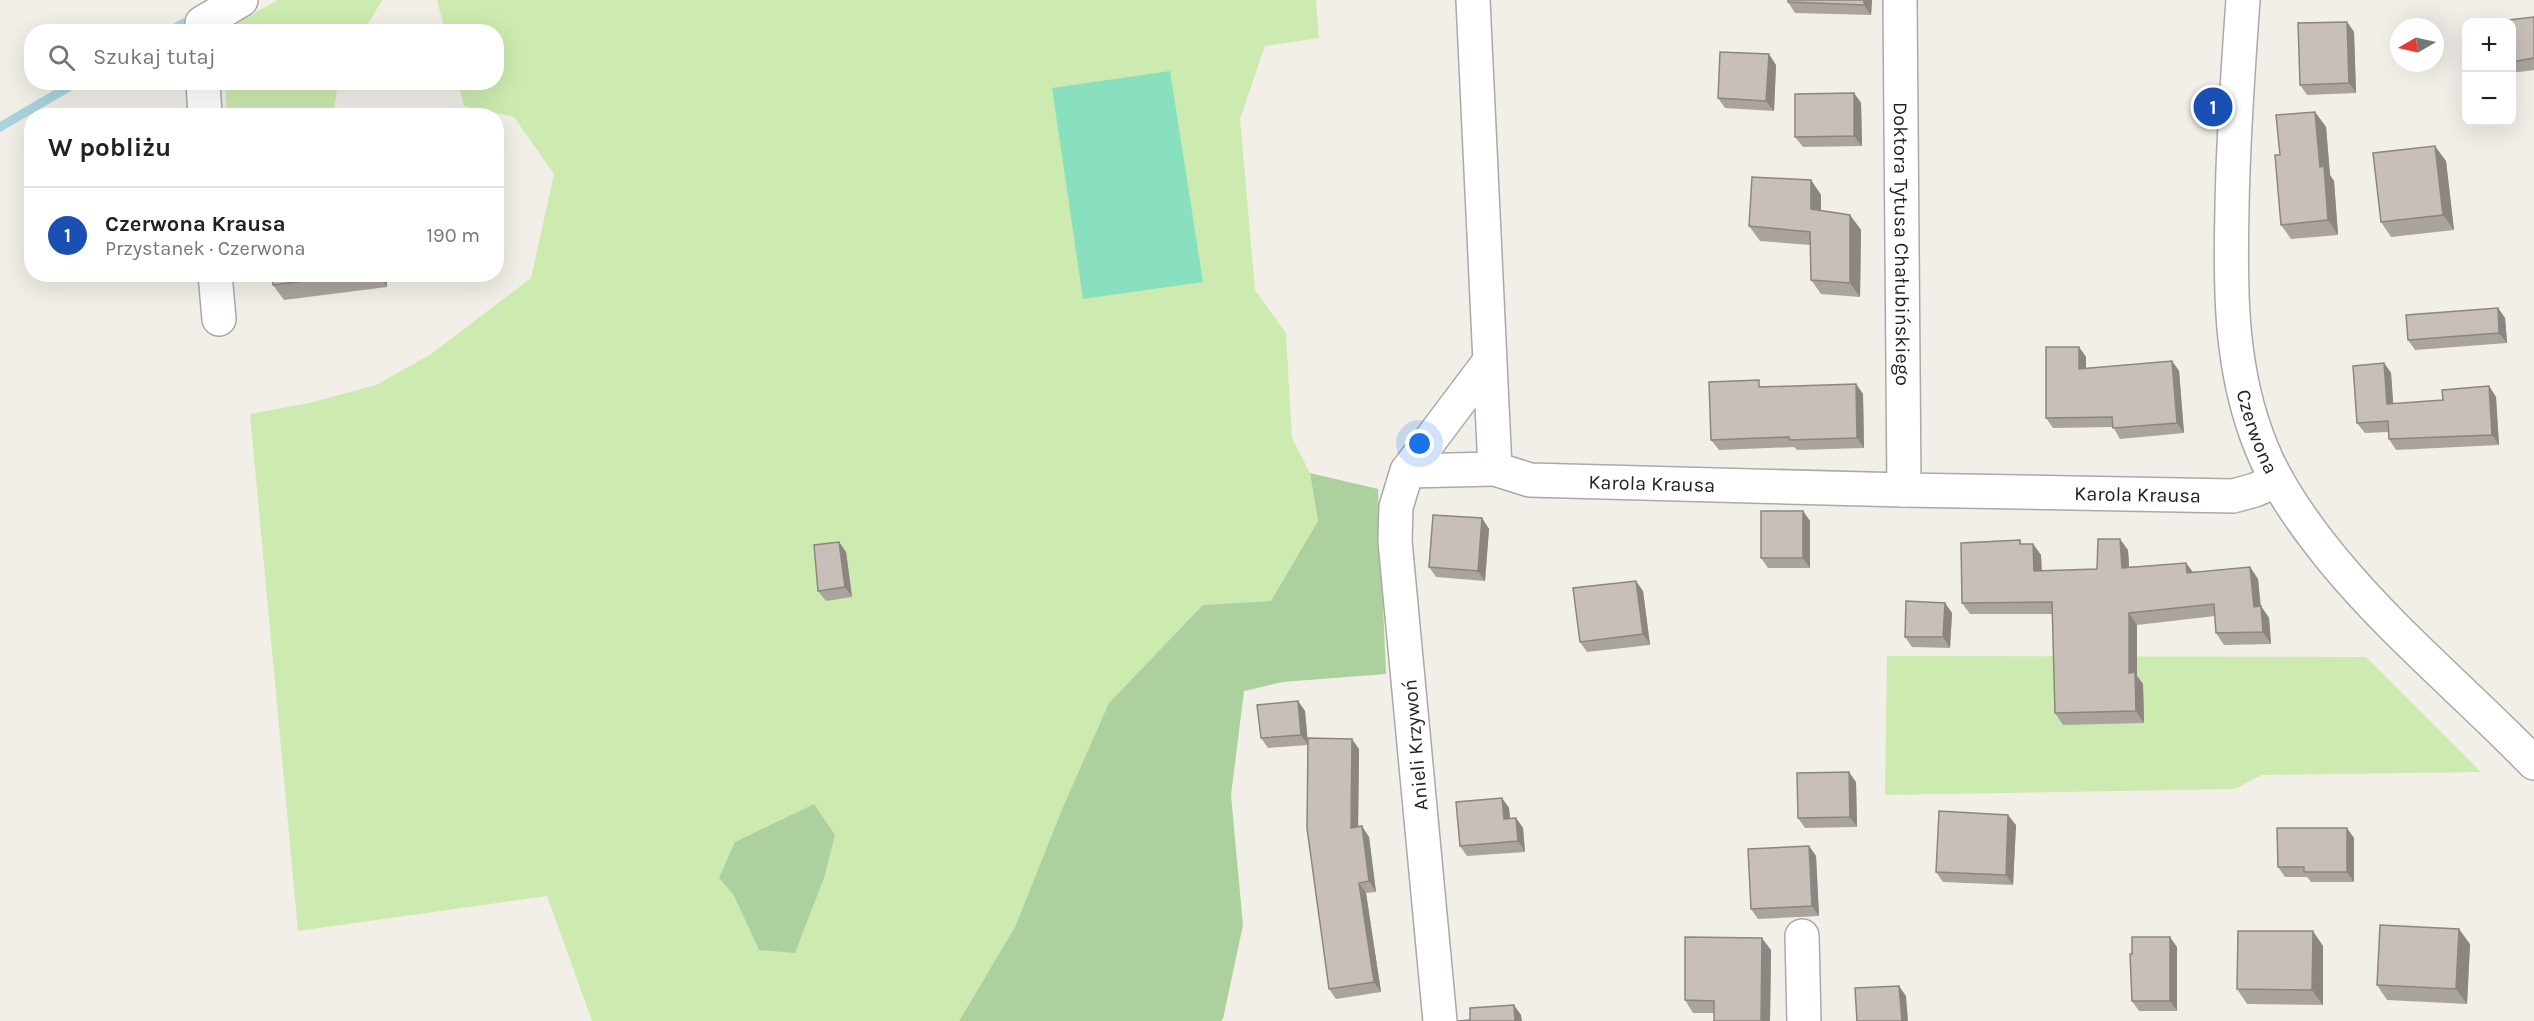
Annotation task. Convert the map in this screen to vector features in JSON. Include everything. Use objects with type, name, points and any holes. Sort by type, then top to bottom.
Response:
[{"type":"street","points":[[202,18],[241,0]]},
{"type":"street","points":[[1407,471],[1495,469],[1473,0]]},
{"type":"street","name":"Doktora Tytusa Chałubińskiego","points":[[1900,0],[1904,490]]},
{"type":"street","name":"Czerwona","points":[[2243,0],[2232,191],[2231,313],[2238,368],[2247,408],[2262,450],[2277,480],[2300,516],[2333,560],[2407,638],[2534,763]]},
{"type":"street","points":[[203,90],[205,108]]},
{"type":"street","points":[[216,282],[219,319]]},
{"type":"street","name":"Anieli Krzywoń","points":[[1440,1021],[1395,541],[1396,507],[1407,471],[1489,362]]},
{"type":"street","name":"Karola Krausa","points":[[1495,469],[1530,480],[2233,496],[2255,490],[2277,480]]},
{"type":"street","points":[[1802,936],[1804,1021]]},
{"type":"green space","points":[[278,0],[382,0],[368,24],[235,24]]},
{"type":"green space","points":[[437,0],[1316,0],[1319,38],[1265,46],[1240,119],[1255,290],[1286,333],[1292,438],[1310,473],[1318,521],[1271,602],[1203,605],[1060,814],[1015,927],[959,1021],[592,1021],[547,896],[298,931],[250,414],[309,403],[376,385],[431,354],[531,278],[554,174],[514,117],[504,115],[504,108],[464,106],[460,90],[504,90],[504,24],[443,24]],"holes":[[[735,842],[759,950],[733,894]]]},
{"type":"green space","points":[[1170,71],[1203,282],[1083,299],[1052,88]]},
{"type":"green space","points":[[225,90],[337,90],[334,108],[227,108]]},
{"type":"green space","points":[[1310,473],[1378,489],[1386,674],[1283,682],[1244,691],[1231,795],[1243,925],[1223,1019],[1221,1021],[959,1021],[1015,927],[1060,814],[1109,703],[1203,605],[1271,601],[1318,521]]},
{"type":"green space","points":[[1887,656],[2366,657],[2481,772],[2262,775],[2235,789],[1885,795]]},
{"type":"green space","points":[[814,804],[835,835],[824,878],[795,953],[759,950],[733,894],[719,878],[735,842]]},
{"type":"building","points":[[1788,0],[1864,0],[1864,5],[1788,2]]},
{"type":"building","points":[[2534,17],[2534,58],[2516,61],[2516,19]]},
{"type":"building","points":[[2347,22],[2349,83],[2300,85],[2298,23]]},
{"type":"building","points":[[1720,52],[1769,54],[1766,101],[1718,98]]},
{"type":"building","points":[[1854,93],[1854,136],[1795,137],[1795,94]]},
{"type":"building","points":[[2315,112],[2320,167],[2324,166],[2328,220],[2281,225],[2275,155],[2280,155],[2276,115]]},
{"type":"building","points":[[2435,146],[2443,215],[2381,222],[2373,153]]},
{"type":"building","points":[[1752,177],[1811,180],[1811,209],[1850,215],[1850,283],[1811,280],[1810,232],[1749,226]]},
{"type":"building","points":[[273,282],[296,282],[273,285]]},
{"type":"building","points":[[2498,308],[2499,333],[2408,340],[2406,315]]},
{"type":"building","points":[[2046,347],[2079,347],[2079,369],[2172,361],[2177,423],[2113,428],[2112,417],[2046,418]]},
{"type":"building","points":[[2384,363],[2387,404],[2443,400],[2442,390],[2489,386],[2492,435],[2389,439],[2388,421],[2357,423],[2353,366]]},
{"type":"building","points":[[1759,380],[1759,387],[1856,384],[1857,438],[1790,440],[1789,437],[1711,440],[1709,382]]},
{"type":"building","points":[[1761,511],[1803,511],[1803,558],[1761,558]]},
{"type":"building","points":[[1433,515],[1482,518],[1478,571],[1429,567]]},
{"type":"building","points":[[2098,539],[2120,539],[2122,568],[2186,563],[2187,573],[2250,567],[2254,607],[2261,606],[2263,632],[2216,633],[2214,604],[2129,613],[2129,673],[2135,672],[2136,711],[2055,713],[2052,602],[1962,603],[1961,543],[2020,540],[2020,544],[2033,544],[2034,571],[2097,569]]},
{"type":"building","points":[[839,542],[845,587],[818,591],[814,545]]},
{"type":"building","points":[[1636,581],[1643,634],[1580,642],[1573,588]]},
{"type":"building","points":[[1906,601],[1945,603],[1943,637],[1905,637]]},
{"type":"building","points":[[1298,701],[1301,735],[1261,738],[1257,705]]},
{"type":"building","points":[[1308,738],[1352,739],[1351,828],[1362,826],[1369,881],[1359,883],[1374,982],[1329,989],[1307,828]]},
{"type":"building","points":[[1849,772],[1850,817],[1798,818],[1797,773]]},
{"type":"building","points":[[1502,798],[1504,819],[1516,818],[1518,841],[1460,846],[1456,802]]},
{"type":"building","points":[[1939,811],[2008,815],[2006,875],[1936,872]]},
{"type":"building","points":[[2277,828],[2347,828],[2347,872],[2304,872],[2304,867],[2278,867]]},
{"type":"building","points":[[1809,846],[1812,906],[1751,909],[1748,849]]},
{"type":"building","points":[[2380,925],[2459,929],[2456,989],[2377,985]]},
{"type":"building","points":[[2238,931],[2313,931],[2312,990],[2237,989]]},
{"type":"building","points":[[1685,937],[1762,938],[1761,1021],[1714,1021],[1714,1001],[1685,1000]]},
{"type":"building","points":[[2132,937],[2170,937],[2170,1001],[2132,1001],[2130,954],[2132,954]]},
{"type":"building","points":[[1899,986],[1902,1021],[1857,1021],[1855,988]]},
{"type":"building","points":[[1514,1005],[1515,1021],[1458,1021],[1470,1020],[1470,1008]]},
{"type":"waterway","points":[[33,108],[63,90]]},
{"type":"waterway","points":[[0,127],[24,113]]},
{"type":"place","name":"Czerwona Krausa","points":[[2213,107]]}]
